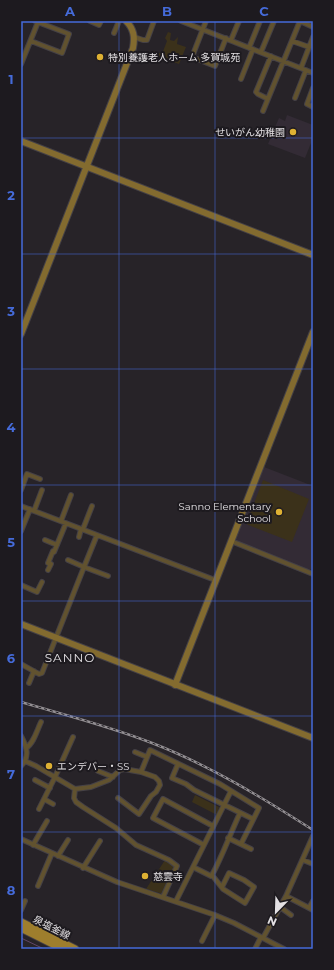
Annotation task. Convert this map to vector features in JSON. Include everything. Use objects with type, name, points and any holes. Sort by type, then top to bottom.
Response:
[{"type":"main road","name":"泉塩釜線","points":[[21,922],[75,949]]},
{"type":"main road","name":"泉塩釜線","points":[[21,928],[63,949]]},
{"type":"street","points":[[90,21],[99,25],[101,21]]},
{"type":"street","points":[[114,33],[119,21]]},
{"type":"street","points":[[134,37],[147,40],[154,21]]},
{"type":"street","points":[[181,21],[313,73]]},
{"type":"street","points":[[206,21],[192,57],[215,66],[226,38]]},
{"type":"street","points":[[231,40],[239,21]]},
{"type":"street","points":[[241,79],[260,21]]},
{"type":"street","points":[[261,52],[274,21]]},
{"type":"street","points":[[263,111],[300,21],[313,27]]},
{"type":"street","points":[[21,64],[37,22],[69,34],[62,53],[31,41]]},
{"type":"street","points":[[21,334],[130,54],[134,37],[130,23]]},
{"type":"street","points":[[301,68],[313,37]]},
{"type":"street","points":[[292,41],[309,47]]},
{"type":"street","points":[[268,99],[256,92],[271,56]]},
{"type":"street","points":[[295,98],[306,70]]},
{"type":"street","points":[[313,88],[307,104],[313,107]]},
{"type":"street","points":[[21,141],[313,255]]},
{"type":"street","points":[[175,684],[215,580],[310,348],[313,332]]},
{"type":"street","points":[[21,490],[28,474],[40,479]]},
{"type":"street","points":[[21,531],[42,490]]},
{"type":"street","points":[[61,521],[71,495]]},
{"type":"street","points":[[21,506],[215,580]]},
{"type":"street","points":[[78,537],[92,506]]},
{"type":"street","points":[[48,570],[51,564],[48,563],[66,523]]},
{"type":"street","points":[[21,664],[39,674],[42,673],[97,535]]},
{"type":"street","points":[[45,540],[57,545]]},
{"type":"street","points":[[231,541],[313,574]]},
{"type":"street","points":[[68,560],[108,576]]},
{"type":"street","points":[[21,585],[37,592],[42,582]]},
{"type":"street","points":[[21,624],[313,738]]},
{"type":"street","points":[[29,683],[34,671]]},
{"type":"street","points":[[26,748],[32,742],[40,722]]},
{"type":"street","points":[[21,736],[27,754],[26,761],[21,766]]},
{"type":"street","points":[[39,809],[73,737]]},
{"type":"street","points":[[21,750],[27,754]]},
{"type":"street","points":[[142,772],[150,750],[231,791],[259,808],[241,844]]},
{"type":"street","points":[[135,752],[147,757]]},
{"type":"street","points":[[26,761],[75,789],[91,787],[109,780],[120,770],[130,769],[155,777],[159,781],[160,785],[156,792],[151,796],[140,814],[118,798]]},
{"type":"street","points":[[178,764],[172,778],[253,820]]},
{"type":"street","points":[[98,771],[113,777]]},
{"type":"street","points":[[35,780],[50,788]]},
{"type":"street","points":[[75,789],[74,798],[76,802],[116,828],[136,845],[169,860],[177,866],[163,897]]},
{"type":"street","points":[[176,901],[231,791]]},
{"type":"street","points":[[44,799],[53,804]]},
{"type":"street","points":[[204,845],[153,818],[163,799],[213,826]]},
{"type":"street","points":[[212,875],[222,859],[228,838],[240,813]]},
{"type":"street","points":[[33,845],[47,822]]},
{"type":"street","points":[[255,949],[286,896],[313,836]]},
{"type":"street","points":[[228,838],[251,849]]},
{"type":"street","points":[[21,839],[117,882],[216,915],[284,949]]},
{"type":"street","points":[[58,856],[68,840]]},
{"type":"street","points":[[83,868],[100,841]]},
{"type":"street","points":[[38,886],[52,853]]},
{"type":"street","points":[[303,860],[313,864]]},
{"type":"street","points":[[193,867],[211,876],[212,875],[222,887],[231,895],[237,897],[245,903],[254,887],[244,880],[229,873],[222,887]]},
{"type":"street","points":[[286,896],[311,909],[313,901]]},
{"type":"street","points":[[21,910],[25,901]]},
{"type":"street","points":[[280,907],[291,915]]},
{"type":"street","points":[[202,941],[216,915]]},
{"type":"shaded area","points":[[168,32],[171,33],[170,40],[174,41],[178,37],[177,44],[186,47],[179,64],[154,55],[153,51],[162,54],[167,41],[165,38]]},
{"type":"shaded area","name":"せいがん幼稚園","points":[[287,115],[313,125],[313,138],[305,158],[268,144],[279,118],[285,121]]},
{"type":"shaded area","name":"Sanno Elementary School","points":[[264,467],[313,486],[313,563],[311,569],[308,570],[236,541],[234,538]]},
{"type":"shaded area","points":[[263,480],[309,499],[292,542],[246,524]]},
{"type":"shaded area","points":[[195,795],[219,807],[217,815],[192,802]]},
{"type":"shaded area","points":[[165,860],[176,866],[163,894],[146,889]]},
{"type":"waterway","points":[[21,938],[44,949]]},
{"type":"railway","points":[[21,702],[120,731],[194,761],[234,782],[313,830]]},
{"type":"place","name":"特別養護老人ホーム 多賀城苑","points":[[100,57]]},
{"type":"place","name":"せいがん幼稚園","points":[[293,132]]},
{"type":"place","name":"Sanno Elementary School","points":[[279,512]]},
{"type":"place","name":"エンデバー・SS","points":[[49,766]]},
{"type":"place","name":"慈雲寺","points":[[145,876]]},
{"type":"district","name":"SANNO","points":[[70,658]]}]
